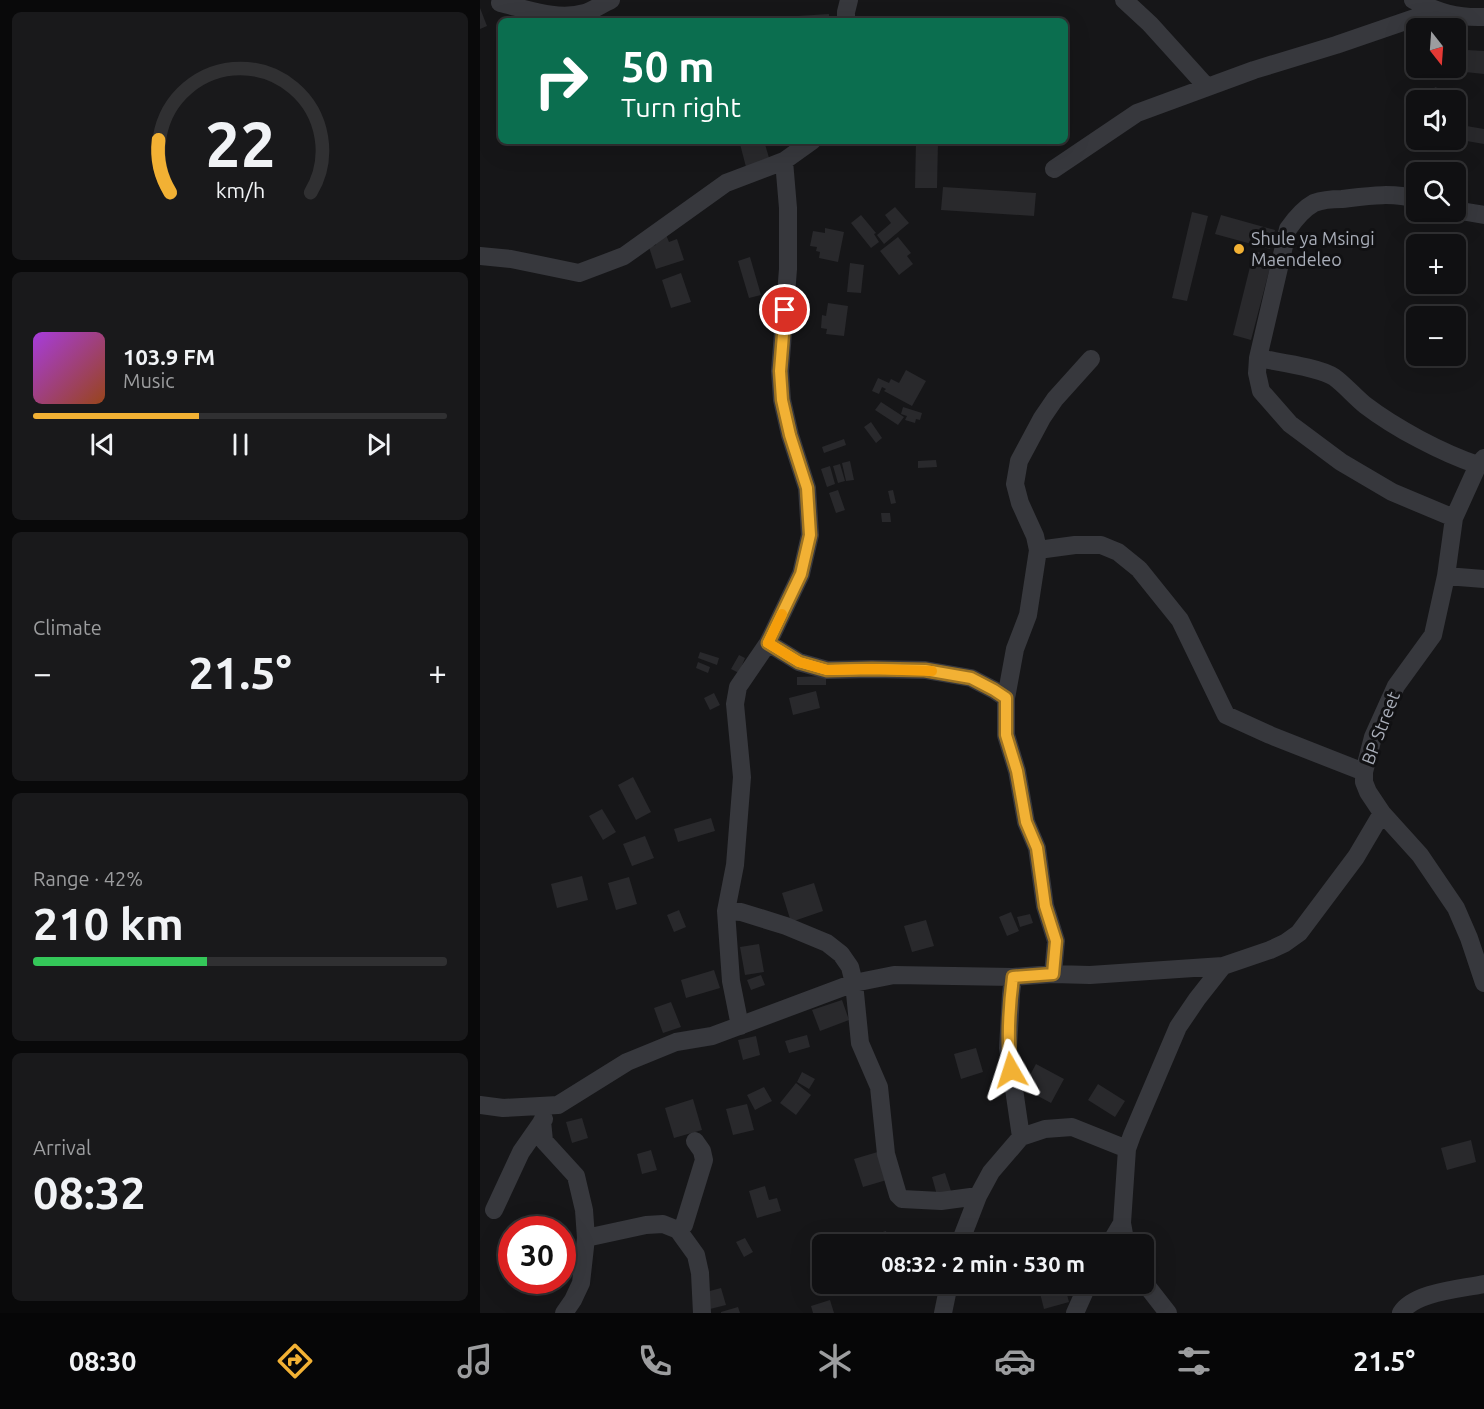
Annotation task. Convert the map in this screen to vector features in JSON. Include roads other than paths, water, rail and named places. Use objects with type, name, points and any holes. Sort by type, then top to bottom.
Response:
[{"type":"street","points":[[500,3],[549,14],[565,15],[585,13],[610,0]]},
{"type":"street","points":[[846,18],[849,0]]},
{"type":"street","points":[[1124,0],[1150,24],[1207,87]]},
{"type":"street","points":[[1413,0],[1436,11],[1467,18],[1484,17]]},
{"type":"street","points":[[1054,169],[1137,113],[1254,70],[1436,11]]},
{"type":"street","points":[[480,256],[512,259],[579,273],[624,256],[726,183],[784,161],[808,144]]},
{"type":"street","points":[[740,1026],[731,981],[726,911],[735,865],[742,777],[735,704],[738,687],[768,643],[801,574],[810,535],[807,488],[790,435],[782,400],[780,371],[788,269],[788,208],[784,161]]},
{"type":"street","points":[[1406,197],[1381,194],[1315,202],[1297,216],[1288,229],[1258,358],[1257,373],[1261,391],[1290,424],[1341,462],[1392,492],[1454,518]]},
{"type":"street","points":[[1466,212],[1484,215]]},
{"type":"street","points":[[1258,358],[1317,370],[1333,376],[1365,405],[1403,430],[1464,460],[1481,462]]},
{"type":"street","points":[[1053,974],[1056,941],[1045,906],[1037,848],[1026,822],[1017,771],[1006,735],[1006,698],[1015,649],[1028,615],[1038,550],[1035,536],[1020,503],[1016,484],[1019,461],[1042,418],[1055,399],[1091,359]]},
{"type":"street","name":"BP Street","points":[[1481,462],[1454,518],[1446,576],[1433,635],[1396,686],[1373,737],[1364,772],[1364,782],[1382,813],[1420,855],[1456,908],[1484,983]]},
{"type":"street","points":[[1038,550],[1074,544],[1101,545],[1118,552],[1139,569],[1180,620],[1226,715],[1364,772]]},
{"type":"street","points":[[1446,576],[1484,579]]},
{"type":"street","points":[[768,643],[799,662],[827,670],[925,670],[971,678],[1006,698]]},
{"type":"street","points":[[494,1210],[522,1152],[542,1121],[558,1105],[627,1062],[676,1042],[712,1036],[854,983],[894,975],[1013,977],[1053,974],[1090,975],[1223,966],[1270,950],[1299,933],[1356,857],[1382,813]]},
{"type":"street","points":[[726,911],[741,912],[786,926],[827,943],[841,954],[850,967],[854,983],[860,1043],[879,1087],[886,1154],[898,1195],[902,1199],[940,1201],[978,1196]]},
{"type":"street","points":[[1124,1234],[1122,1223],[1127,1149],[1178,1027],[1223,966]]},
{"type":"street","points":[[1013,977],[1008,1048],[1021,1137]]},
{"type":"street","points":[[480,1106],[503,1108],[558,1105]]},
{"type":"street","points":[[542,1121],[544,1141],[576,1176],[584,1210],[586,1238],[581,1283],[564,1313]]},
{"type":"street","points":[[963,1234],[978,1196],[991,1172],[1021,1137],[1045,1129],[1072,1127],[1127,1149]]},
{"type":"street","points":[[678,1230],[684,1225],[704,1160],[702,1151],[695,1141]]},
{"type":"street","points":[[1116,1234],[1122,1223]]},
{"type":"street","points":[[586,1238],[646,1225],[663,1224],[678,1230],[696,1255],[700,1273],[702,1313]]},
{"type":"street","points":[[1401,1313],[1408,1304],[1432,1294],[1484,1284]]},
{"type":"street","points":[[943,1313],[947,1294]]},
{"type":"street","points":[[1075,1313],[1084,1294]]},
{"type":"street","points":[[1153,1294],[1168,1313]]},
{"type":"place","name":"Shule ya Msingi Maendeleo","points":[[1239,249]]}]
